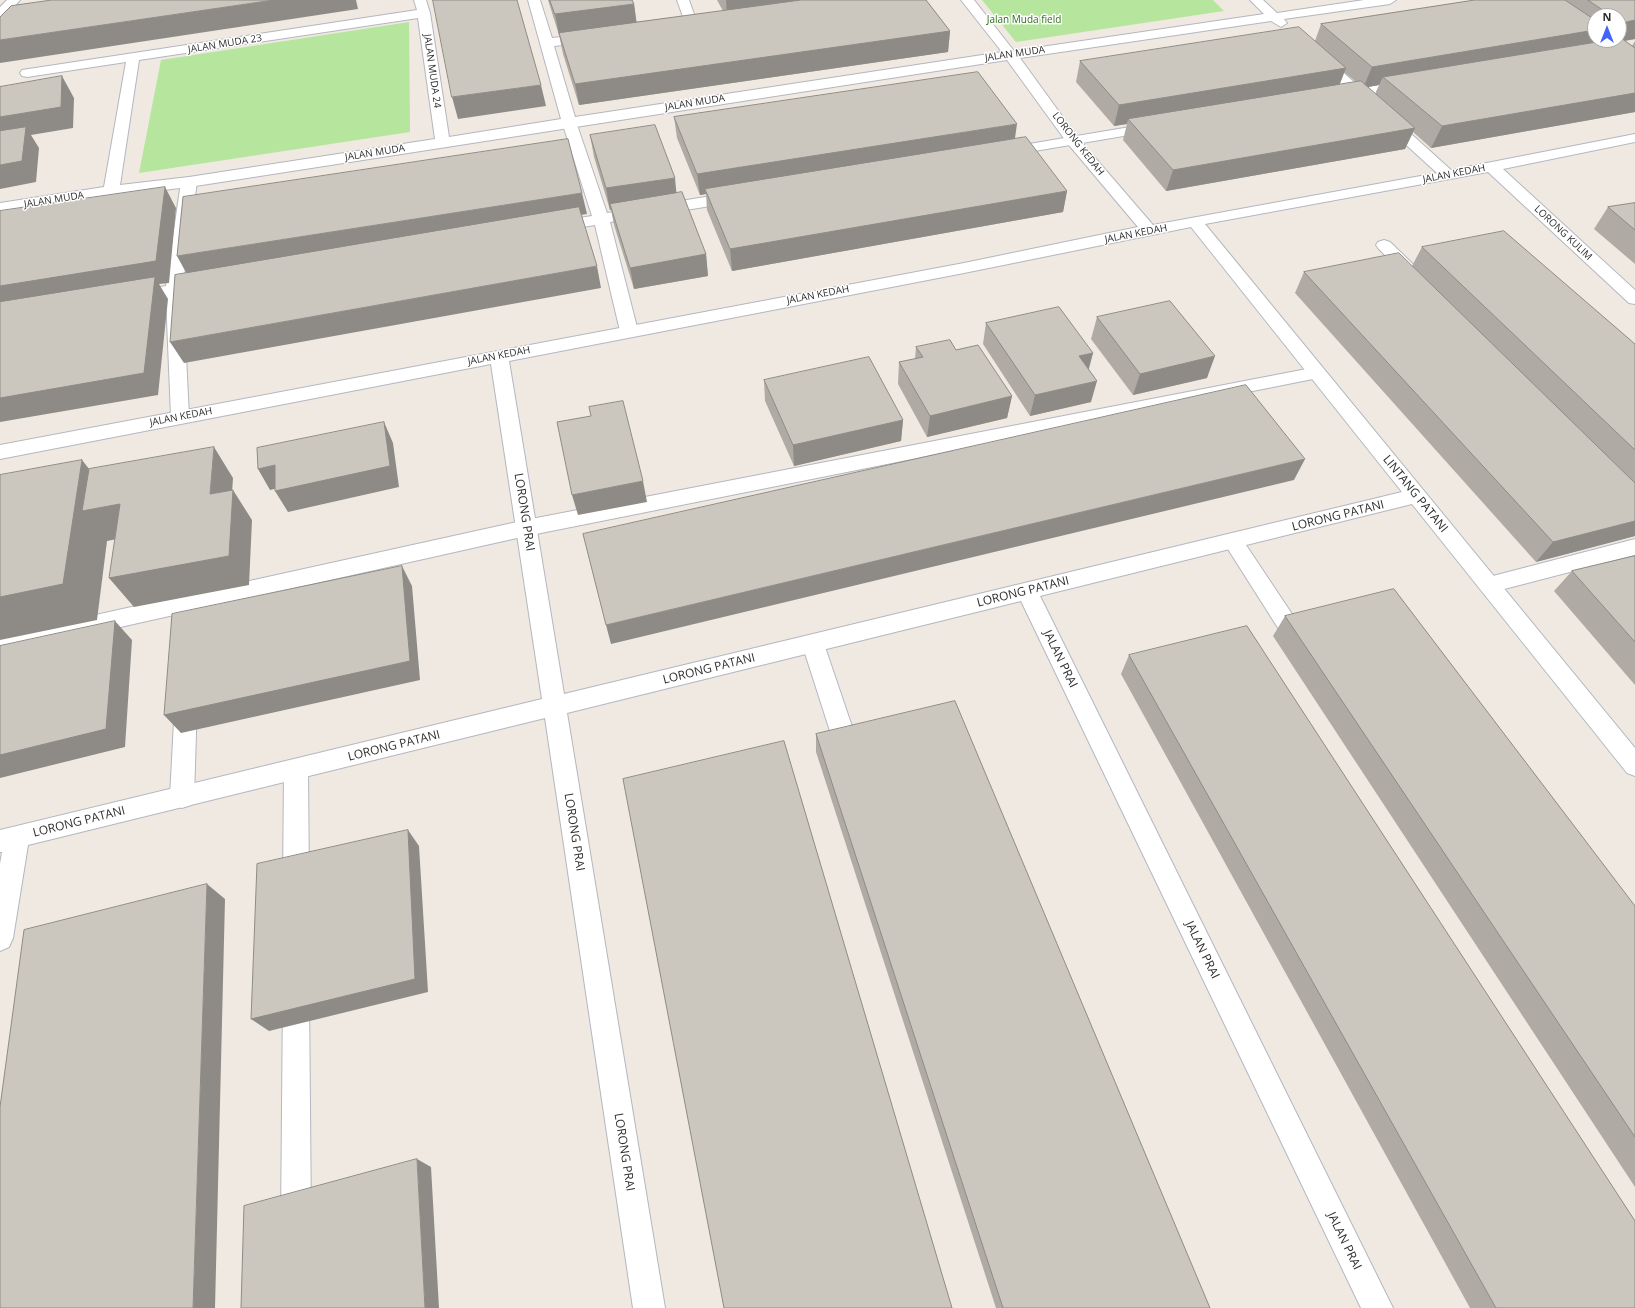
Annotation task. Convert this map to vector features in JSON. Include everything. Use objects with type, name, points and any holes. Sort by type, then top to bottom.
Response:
[{"type":"street","points":[[534,0],[545,43],[569,122],[601,220],[629,331]]},
{"type":"street","points":[[683,0],[693,28]]},
{"type":"street","name":"LORONG KEDAH","points":[[967,0],[1011,55],[1073,141],[1149,230]]},
{"type":"street","points":[[1256,0],[1292,33]]},
{"type":"street","name":"JALAN MUDA","points":[[0,208],[111,191],[189,182],[569,122],[1011,55],[1390,0]]},
{"type":"street","name":"JALAN MUDA 23","points":[[27,74],[133,58],[422,6]]},
{"type":"street","name":"JALAN MUDA 24","points":[[422,6],[442,142]]},
{"type":"street","points":[[678,29],[709,26]]},
{"type":"street","points":[[545,43],[600,37]]},
{"type":"street","points":[[1309,49],[1448,175]]},
{"type":"street","points":[[111,191],[133,58]]},
{"type":"street","points":[[1325,98],[1419,82]]},
{"type":"street","points":[[986,155],[1167,125]]},
{"type":"street","name":"JALAN KEDAH","points":[[0,452],[1149,230],[1196,223],[1635,138]]},
{"type":"street","name":"LORONG KULIM","points":[[1492,166],[1635,299]]},
{"type":"street","points":[[180,417],[174,290],[189,182]]},
{"type":"street","points":[[539,230],[751,195]]},
{"type":"street","name":"LINTANG PATANI","points":[[1196,223],[1635,766]]},
{"type":"street","points":[[1384,245],[1424,285]]},
{"type":"street","points":[[118,298],[220,282]]},
{"type":"street","name":"LORONG PRAI","points":[[499,356],[648,1308]]},
{"type":"street","points":[[0,645],[526,528],[1317,373]]},
{"type":"street","name":"LORONG PATANI","points":[[9,839],[1417,496]]},
{"type":"street","points":[[1233,541],[1311,661]]},
{"type":"street","points":[[1489,585],[1635,547]]},
{"type":"street","name":"JALAN PRAI","points":[[1027,591],[1377,1308]]},
{"type":"street","points":[[189,626],[190,603]]},
{"type":"street","points":[[812,644],[858,780]]},
{"type":"street","points":[[182,797],[186,680]]},
{"type":"street","points":[[296,769],[296,912]]},
{"type":"street","points":[[0,938],[9,839]]},
{"type":"street","points":[[296,967],[296,1245]]},
{"type":"green space","name":"Jalan Muda field","points":[[982,0],[1213,0],[1224,11],[1016,42]]},
{"type":"green space","points":[[409,22],[410,132],[139,173],[161,60]]},
{"type":"building","points":[[52,0],[274,0],[0,40],[0,17],[11,6]]},
{"type":"building","points":[[433,0],[517,0],[541,85],[452,97]]},
{"type":"building","points":[[550,0],[632,0],[634,4],[555,14]]},
{"type":"building","points":[[801,0],[926,0],[950,31],[575,84],[559,33]]},
{"type":"building","points":[[1475,0],[1565,0],[1587,15],[1587,31],[1372,67],[1321,24]]},
{"type":"building","points":[[1588,0],[1635,0],[1635,20],[1627,22],[1627,8],[1600,8]]},
{"type":"building","points":[[1299,27],[1346,68],[1119,105],[1080,61]]},
{"type":"building","points":[[1627,42],[1635,48],[1635,93],[1442,126],[1383,77],[1587,44],[1587,48],[1627,48]]},
{"type":"building","points":[[978,72],[1017,124],[697,174],[674,117]]},
{"type":"building","points":[[62,76],[61,107],[0,117],[0,87]]},
{"type":"building","points":[[1361,81],[1415,128],[1173,170],[1128,119]]},
{"type":"building","points":[[655,125],[675,178],[606,188],[590,135]]},
{"type":"building","points":[[26,127],[22,161],[0,165],[0,131]]},
{"type":"building","points":[[1026,137],[1067,191],[730,249],[705,189]]},
{"type":"building","points":[[568,139],[582,193],[177,256],[183,197]]},
{"type":"building","points":[[165,187],[156,261],[0,286],[0,211]]},
{"type":"building","points":[[682,192],[706,254],[630,268],[610,204]]},
{"type":"building","points":[[1635,203],[1635,230],[1608,207]]},
{"type":"building","points":[[579,207],[597,266],[170,342],[175,275]]},
{"type":"building","points":[[1504,231],[1635,344],[1635,450],[1422,247]]},
{"type":"building","points":[[1399,253],[1635,483],[1635,521],[1553,542],[1304,272]]},
{"type":"building","points":[[155,277],[144,373],[0,398],[0,302]]},
{"type":"building","points":[[1170,301],[1215,356],[1140,374],[1097,317]]},
{"type":"building","points":[[1059,307],[1093,353],[1079,356],[1097,381],[1035,395],[986,323]]},
{"type":"building","points":[[950,340],[956,350],[978,345],[1012,396],[930,416],[899,362],[923,357],[916,347]]},
{"type":"building","points":[[869,357],[903,420],[793,445],[764,380]]},
{"type":"building","points":[[1246,385],[1305,459],[606,625],[583,534]]},
{"type":"building","points":[[623,401],[643,481],[572,495],[557,422],[591,416],[589,407]]},
{"type":"building","points":[[384,422],[390,466],[275,491],[275,465],[258,469],[257,448]]},
{"type":"building","points":[[214,447],[210,494],[233,490],[229,556],[109,578],[120,504],[82,511],[89,469]]},
{"type":"building","points":[[82,460],[63,584],[0,597],[0,475]]},
{"type":"building","points":[[1635,556],[1635,642],[1572,571]]},
{"type":"building","points":[[402,566],[410,661],[164,715],[172,614]]},
{"type":"building","points":[[1394,589],[1635,906],[1635,1137],[1285,616]]},
{"type":"building","points":[[115,621],[106,729],[0,755],[0,646]]},
{"type":"building","points":[[1247,626],[1635,1221],[1635,1308],[1496,1308],[1129,655]]},
{"type":"building","points":[[955,701],[1210,1308],[1003,1308],[816,734]]},
{"type":"building","points":[[784,741],[952,1308],[724,1308],[623,779]]},
{"type":"building","points":[[408,830],[415,979],[251,1019],[257,864]]},
{"type":"building","points":[[207,884],[193,1308],[0,1308],[0,1107],[24,930]]},
{"type":"building","points":[[417,1159],[425,1308],[241,1308],[244,1206]]}]
